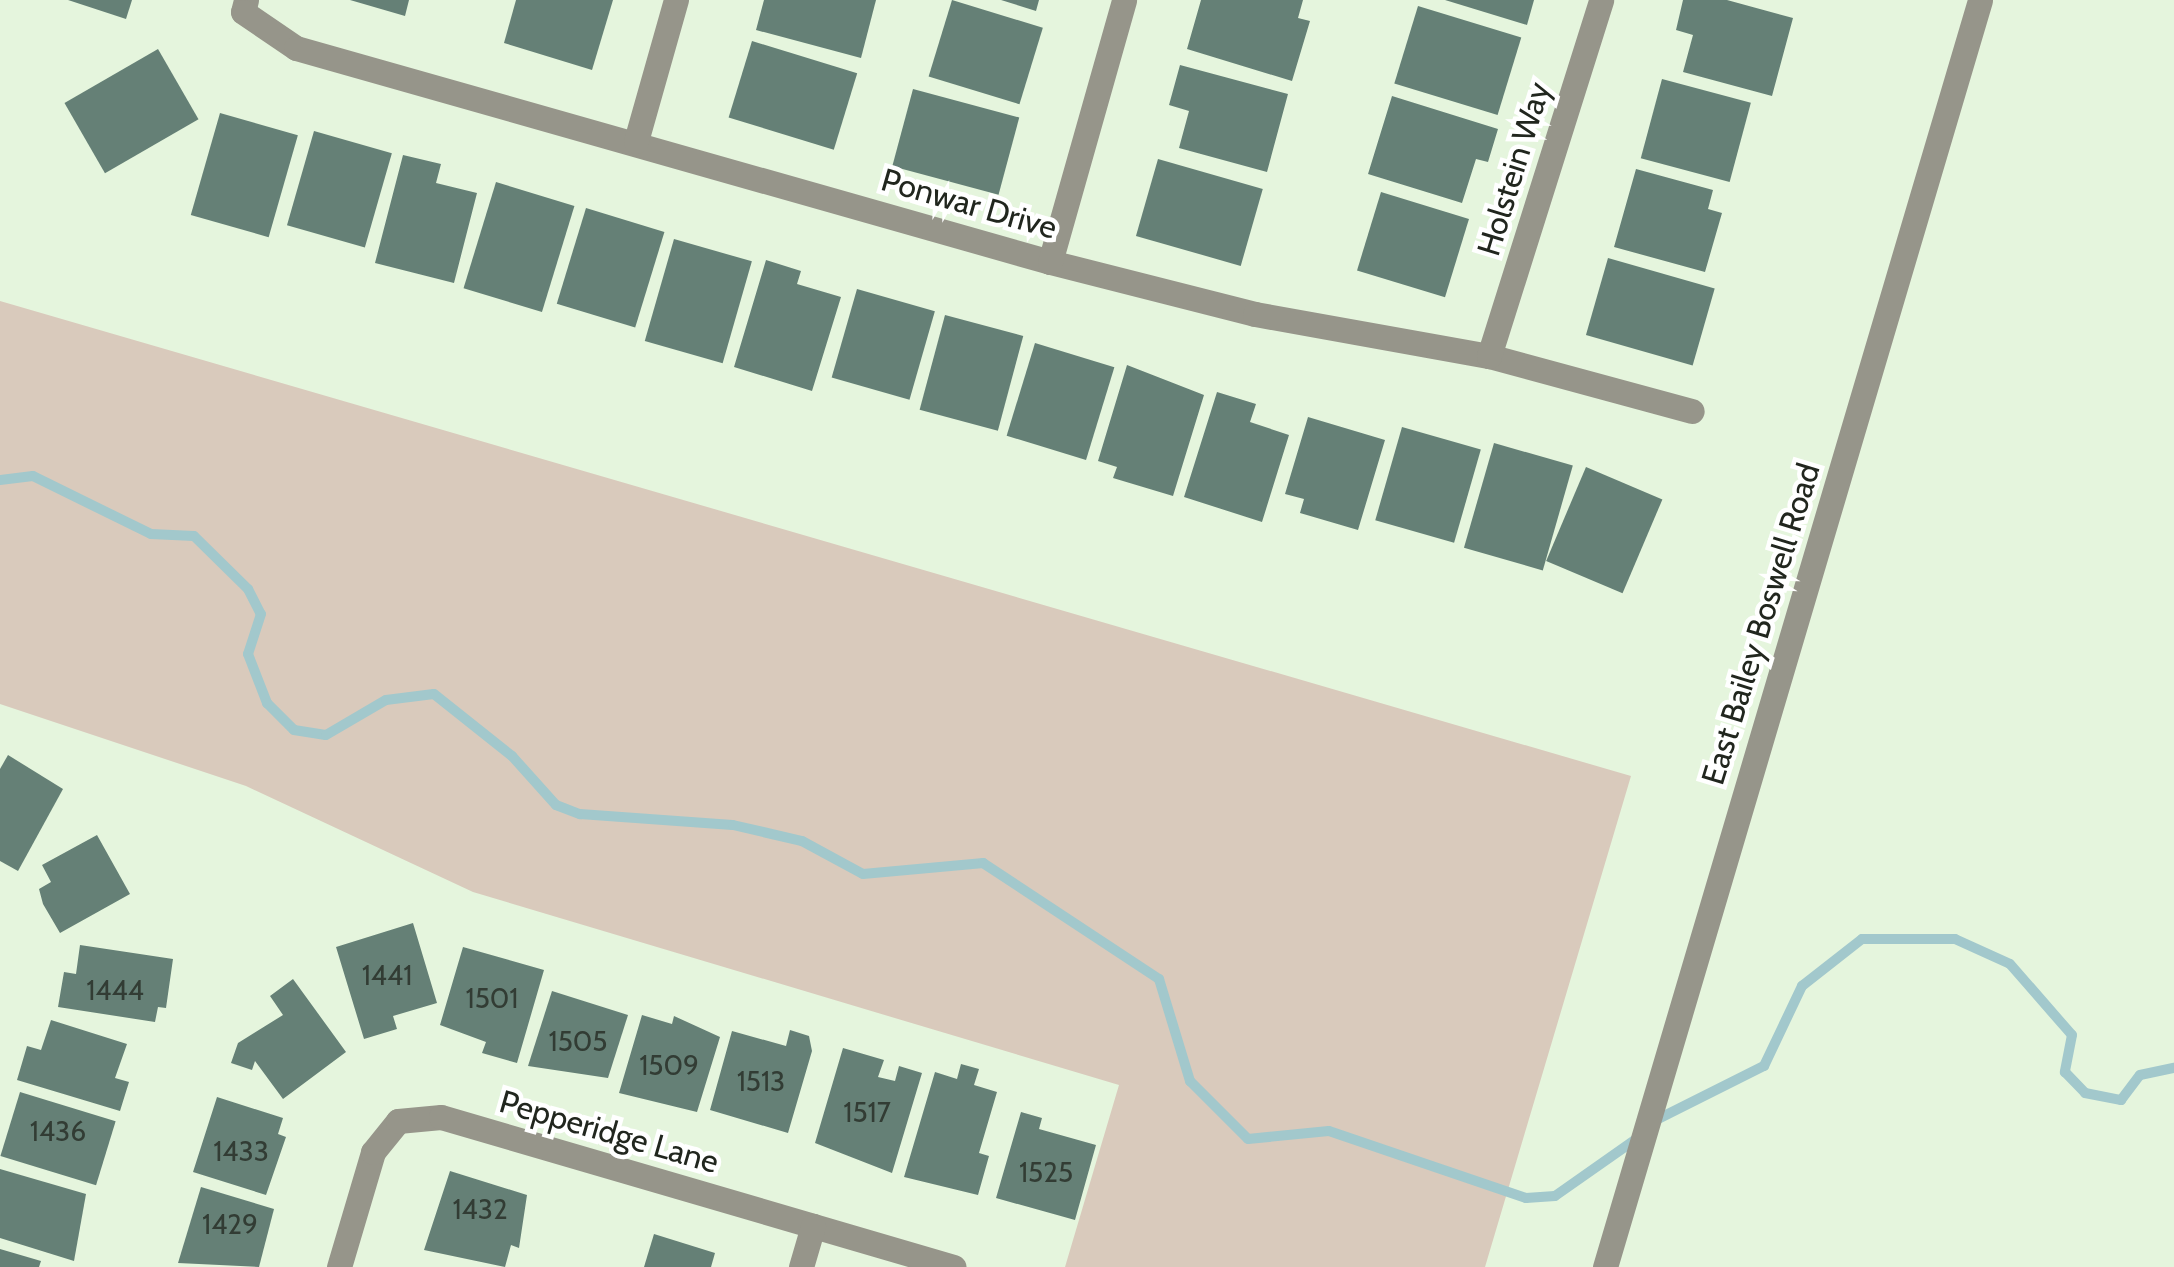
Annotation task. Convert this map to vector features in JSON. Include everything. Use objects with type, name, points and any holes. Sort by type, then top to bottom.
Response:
[{"type":"street","points":[[636,141],[676,0]]},
{"type":"street","points":[[1050,262],[1124,0]]},
{"type":"street","name":"Holstein Way","points":[[1489,356],[1600,0]]},
{"type":"street","name":"East Bailey Boswell Road","points":[[1605,1267],[1980,0]]},
{"type":"street","name":"Ponwar Drive","points":[[244,6],[296,48],[636,141],[1050,262],[1255,314],[1489,356],[1692,411]]},
{"type":"street","name":"Pepperidge Lane","points":[[339,1267],[373,1152],[398,1121],[441,1117],[954,1267]]},
{"type":"street","points":[[801,1267],[813,1226]]},
{"type":"shaded area","points":[[0,301],[1631,776],[1485,1267],[1065,1267],[1119,1085],[473,892],[246,786],[0,704]]},
{"type":"building","points":[[68,0],[132,0],[126,19]]},
{"type":"building","points":[[350,0],[409,0],[405,16]]},
{"type":"building","points":[[516,0],[613,0],[592,70],[504,43]]},
{"type":"building","points":[[764,0],[876,0],[861,58],[756,30]]},
{"type":"building","points":[[952,0],[1043,28],[1019,104],[929,77]]},
{"type":"building","points":[[1001,0],[1039,0],[1036,11]]},
{"type":"building","points":[[1201,0],[1303,0],[1298,18],[1310,21],[1292,81],[1187,49]]},
{"type":"building","points":[[1445,0],[1534,0],[1527,25]]},
{"type":"building","points":[[1683,0],[1727,0],[1793,18],[1772,96],[1683,72],[1693,35],[1676,30]]},
{"type":"building","points":[[1418,6],[1521,38],[1498,115],[1394,83]]},
{"type":"building","points":[[752,41],[857,73],[834,150],[729,118]]},
{"type":"building","points":[[158,49],[198,119],[105,173],[64,103]]},
{"type":"building","points":[[1180,65],[1288,94],[1267,172],[1179,148],[1189,111],[1169,105]]},
{"type":"building","points":[[1662,79],[1751,103],[1730,182],[1641,158]]},
{"type":"building","points":[[913,89],[1019,117],[999,195],[892,166]]},
{"type":"building","points":[[1392,96],[1498,129],[1488,162],[1476,159],[1462,203],[1368,174]]},
{"type":"building","points":[[220,113],[298,135],[269,237],[191,215]]},
{"type":"building","points":[[314,131],[392,153],[365,248],[287,225]]},
{"type":"building","points":[[403,155],[441,164],[436,183],[477,193],[454,283],[375,263]]},
{"type":"building","points":[[1158,159],[1263,189],[1241,266],[1136,236]]},
{"type":"building","points":[[1636,169],[1713,190],[1708,209],[1722,213],[1705,272],[1614,247]]},
{"type":"building","points":[[496,182],[574,206],[542,312],[464,288]]},
{"type":"building","points":[[1381,192],[1469,219],[1445,297],[1357,270]]},
{"type":"building","points":[[586,208],[664,232],[635,328],[557,304]]},
{"type":"building","points":[[674,239],[752,261],[723,363],[645,341]]},
{"type":"building","points":[[1608,258],[1715,289],[1693,365],[1586,335]]},
{"type":"building","points":[[766,260],[801,271],[797,284],[841,297],[812,391],[734,367]]},
{"type":"building","points":[[857,289],[935,311],[910,400],[832,377]]},
{"type":"building","points":[[945,315],[1023,336],[998,431],[920,410]]},
{"type":"building","points":[[1035,343],[1114,367],[1086,460],[1007,436]]},
{"type":"building","points":[[1127,365],[1204,395],[1173,496],[1113,478],[1117,467],[1098,461]]},
{"type":"building","points":[[1217,392],[1256,404],[1250,422],[1289,435],[1262,522],[1184,497]]},
{"type":"building","points":[[1308,417],[1385,440],[1358,530],[1300,513],[1304,499],[1285,494]]},
{"type":"building","points":[[1402,427],[1481,450],[1454,543],[1375,520]]},
{"type":"building","points":[[1494,443],[1573,466],[1543,570],[1464,548]]},
{"type":"building","points":[[1586,467],[1662,499],[1623,593],[1546,561]]},
{"type":"building","points":[[8,755],[63,789],[18,871],[0,861],[0,769]]},
{"type":"building","points":[[97,835],[130,894],[60,933],[39,889],[51,882],[42,865]]},
{"type":"building","points":[[413,923],[437,1003],[393,1016],[397,1029],[364,1039],[336,947]]},
{"type":"building","points":[[80,945],[173,959],[166,1008],[158,1007],[155,1022],[58,1007],[64,972],[76,974]]},
{"type":"building","points":[[463,947],[544,970],[517,1063],[482,1053],[486,1042],[440,1025]]},
{"type":"building","points":[[293,979],[346,1052],[283,1099],[255,1061],[252,1070],[231,1063],[238,1043],[283,1015],[270,996]]},
{"type":"building","points":[[552,991],[628,1015],[608,1078],[528,1066]]},
{"type":"building","points":[[642,1015],[672,1024],[674,1016],[720,1037],[697,1112],[619,1093]]},
{"type":"building","points":[[51,1020],[127,1044],[115,1078],[129,1082],[120,1111],[17,1080],[27,1046],[41,1050]]},
{"type":"building","points":[[790,1030],[809,1036],[812,1051],[788,1133],[710,1110],[732,1031],[786,1046]]},
{"type":"building","points":[[843,1048],[884,1060],[878,1077],[895,1081],[899,1066],[922,1073],[892,1173],[815,1143]]},
{"type":"building","points":[[961,1064],[979,1069],[974,1085],[997,1092],[979,1153],[989,1156],[978,1195],[904,1177],[935,1072],[957,1079]]},
{"type":"building","points":[[20,1092],[116,1121],[96,1185],[0,1156]]},
{"type":"building","points":[[217,1097],[283,1118],[278,1134],[286,1137],[266,1195],[193,1172]]},
{"type":"building","points":[[1021,1112],[1042,1118],[1039,1129],[1096,1145],[1075,1220],[996,1198]]},
{"type":"building","points":[[0,1169],[86,1194],[74,1261],[0,1238]]},
{"type":"building","points":[[450,1171],[527,1195],[519,1248],[511,1245],[505,1267],[424,1250]]},
{"type":"building","points":[[201,1187],[274,1209],[259,1267],[178,1263]]},
{"type":"building","points":[[654,1234],[715,1253],[711,1267],[644,1267]]},
{"type":"building","points":[[0,1249],[41,1261],[39,1267],[0,1267]]},
{"type":"waterway","points":[[0,480],[33,476],[151,534],[194,536],[248,589],[261,614],[248,654],[267,703],[294,730],[326,735],[386,700],[434,694],[512,756],[556,805],[580,814],[733,825],[802,841],[863,874],[983,863],[1159,979],[1190,1081],[1248,1139],[1329,1131],[1526,1198],[1555,1196],[1636,1139]]},
{"type":"waterway","points":[[1656,1120],[1764,1066],[1802,986],[1862,939],[1955,939],[2010,964],[2072,1035],[2065,1072],[2085,1093],[2121,1100],[2140,1075],[2174,1068]]}]
